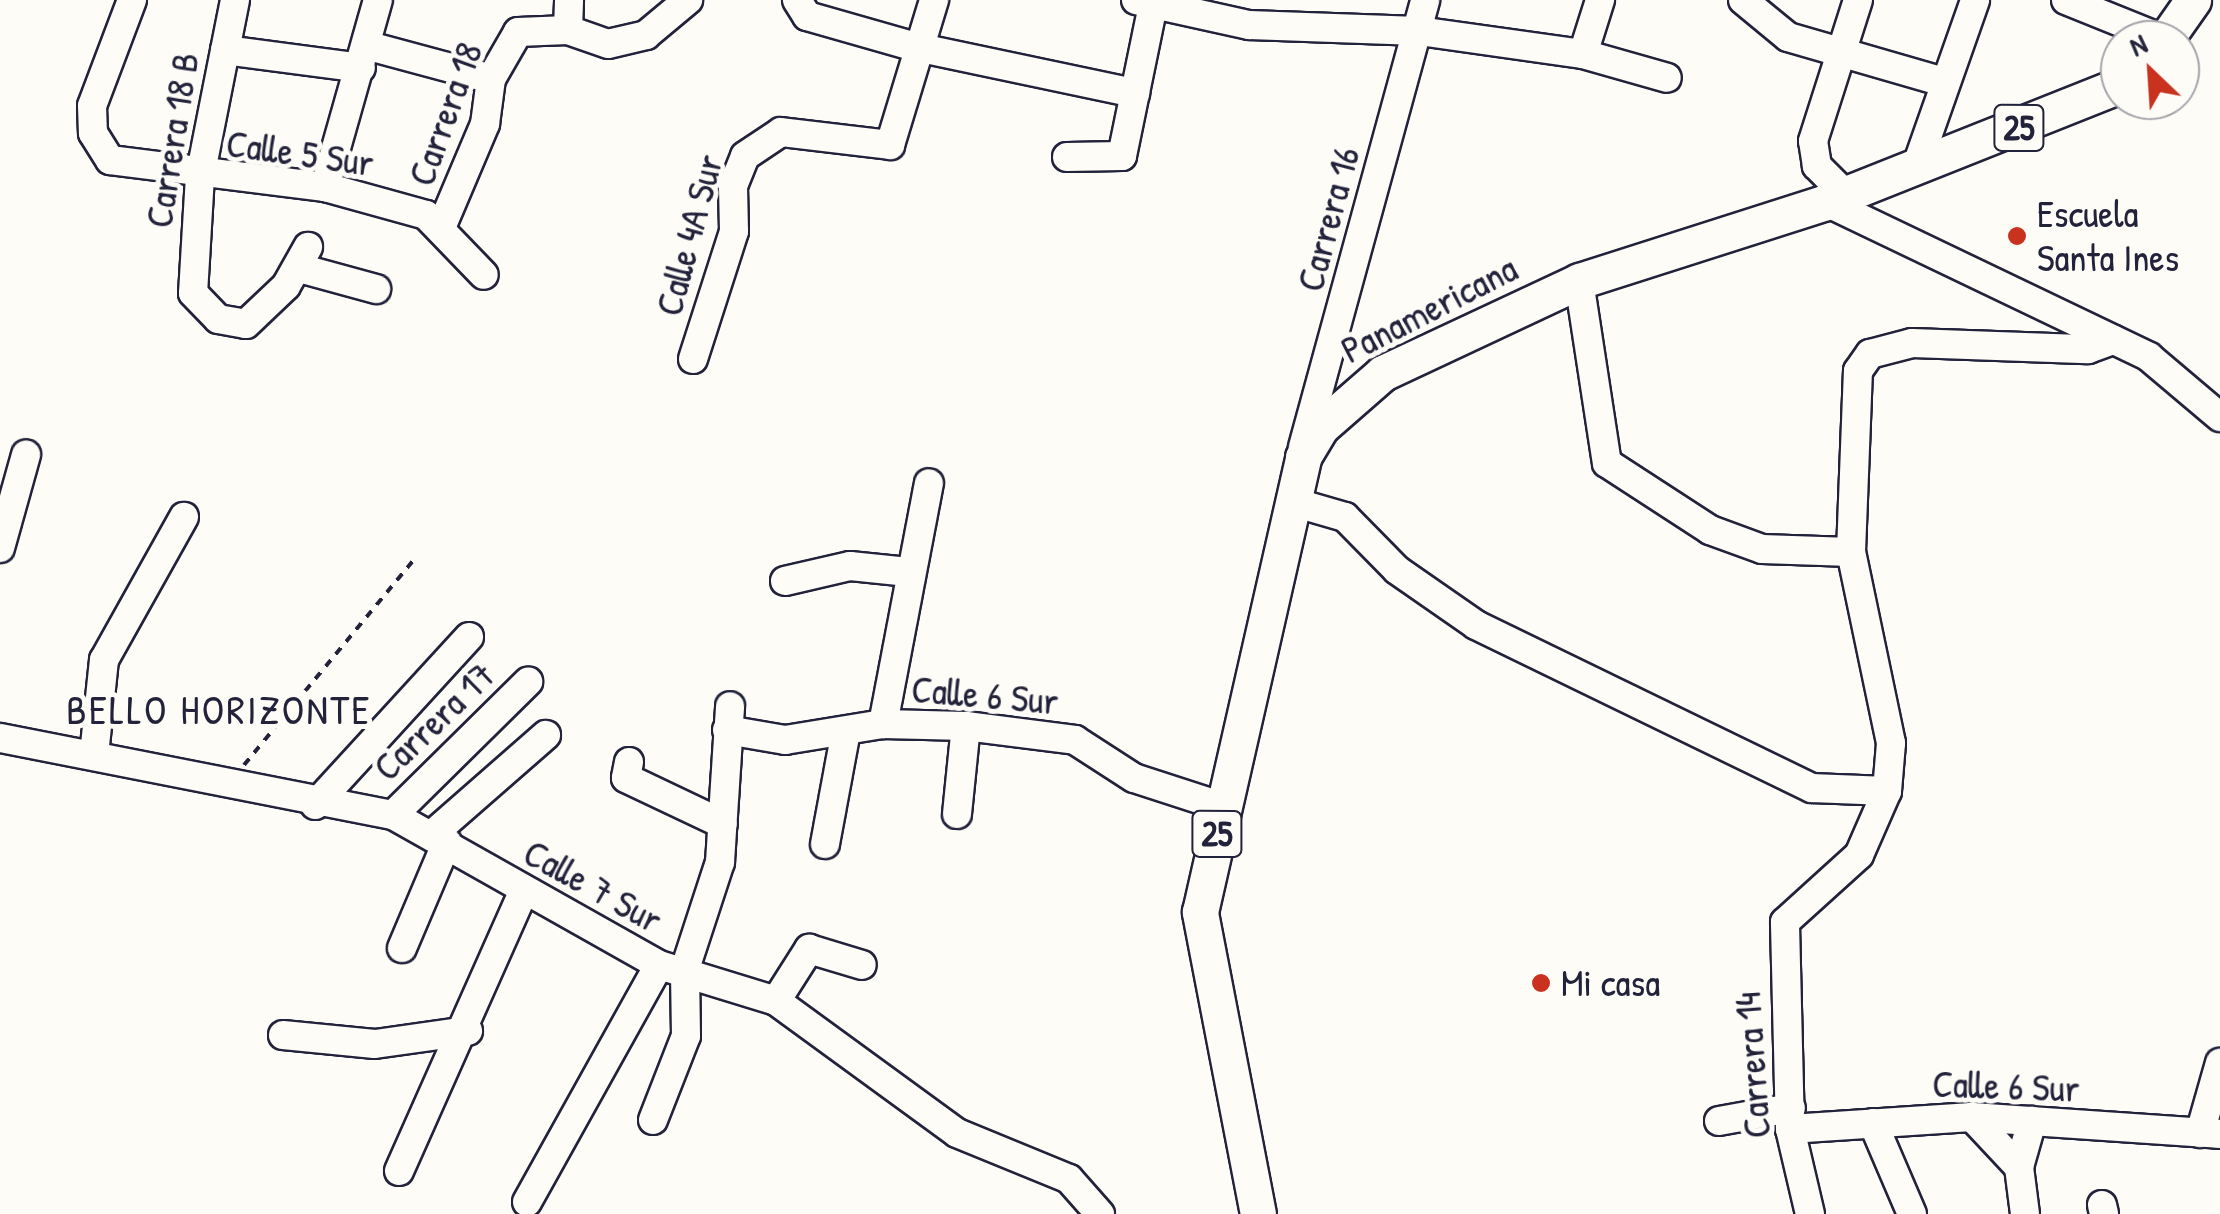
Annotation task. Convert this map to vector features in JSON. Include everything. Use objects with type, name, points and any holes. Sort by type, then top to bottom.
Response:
[{"type":"main road","name":"Panamericana","points":[[1258,1214],[1200,912],[1302,457],[1340,405],[1382,372],[1580,281],[1836,198],[2100,93]]},
{"type":"street","name":"Calle 5 Sur","points":[[132,0],[92,106],[93,133],[110,160],[200,176],[325,187],[442,223]]},
{"type":"street","name":"Carrera 18 B","points":[[235,0],[200,176],[193,293],[233,327],[303,258],[376,289]]},
{"type":"street","points":[[325,187],[365,57],[378,0]]},
{"type":"street","points":[[569,0],[568,30],[608,44],[646,35],[688,0]]},
{"type":"street","points":[[797,0],[807,16],[916,47],[1135,93]]},
{"type":"street","points":[[916,47],[934,0]]},
{"type":"street","name":"Carrera 16","points":[[1302,457],[1425,0]]},
{"type":"street","points":[[1584,54],[1600,0]]},
{"type":"street","points":[[1743,0],[1788,37],[1944,82]]},
{"type":"street","points":[[1858,0],[1839,53],[1813,154],[1836,198],[2113,340],[2220,417]]},
{"type":"street","points":[[1916,168],[1975,0]]},
{"type":"street","points":[[2066,0],[2116,20]]},
{"type":"street","points":[[1067,158],[1113,162],[1135,93],[1148,1],[1249,25],[1418,31],[1584,54],[1667,78]]},
{"type":"street","name":"Carrera 18","points":[[442,223],[486,124],[492,79],[518,32],[568,30]]},
{"type":"street","name":"Calle 4A Sur","points":[[694,359],[734,231],[733,186],[758,141],[780,132],[882,148],[895,138],[916,47]]},
{"type":"street","points":[[225,50],[365,57],[492,79]]},
{"type":"street","points":[[442,223],[484,275]]},
{"type":"street","points":[[1580,281],[1608,463],[1710,530],[1762,549],[1851,552]]},
{"type":"street","points":[[1293,502],[1345,517],[1397,570],[1476,626],[1812,788],[1887,791],[1892,743],[1851,552],[1850,393],[1870,354],[1912,342],[2088,349],[2113,340]]},
{"type":"street","points":[[2,531],[26,455]]},
{"type":"street","points":[[883,724],[909,572],[930,483]]},
{"type":"street","points":[[94,754],[104,660],[184,517]]},
{"type":"street","points":[[785,580],[850,566],[909,572]]},
{"type":"street","points":[[315,806],[470,637]]},
{"type":"street","name":"Carrera 17","points":[[392,814],[528,682]]},
{"type":"street","name":"Calle 6 Sur","points":[[723,824],[729,718],[785,740],[845,736],[883,724],[966,726],[1074,740],[1134,778],[1222,807]]},
{"type":"street","points":[[957,814],[966,726]]},
{"type":"street","points":[[402,948],[441,838],[546,734]]},
{"type":"street","points":[[825,844],[845,736]]},
{"type":"street","name":"Calle 7 Sur","points":[[0,738],[94,754],[315,806],[392,814],[441,838],[523,893],[672,967],[776,1001],[956,1133],[1070,1179],[1100,1214]]},
{"type":"street","points":[[528,1202],[672,967],[720,862],[723,824],[628,770]]},
{"type":"street","name":"Carrera 14","points":[[1810,1214],[1790,1118],[1783,945],[1791,910],[1859,855],[1887,791]]},
{"type":"street","points":[[399,1172],[468,1031],[523,893]]},
{"type":"street","points":[[776,1001],[809,949],[862,965]]},
{"type":"street","points":[[653,1120],[686,1036],[672,967]]},
{"type":"street","points":[[283,1035],[375,1044],[468,1031]]},
{"type":"street","points":[[2210,1133],[2220,1063]]},
{"type":"street","points":[[1972,1117],[2019,1168]]},
{"type":"street","name":"Calle 6 Sur","points":[[1719,1121],[1790,1118],[1873,1123],[1972,1117],[2210,1133]]},
{"type":"street","points":[[2024,1214],[2019,1168],[2032,1122]]},
{"type":"street","points":[[1873,1123],[1912,1214]]},
{"type":"path","points":[[225,787],[416,557]]},
{"type":"place","name":"Escuela Santa Ines","points":[[2017,236]]},
{"type":"place","name":"Mi casa","points":[[1541,983]]},
{"type":"district","name":"BELLO HORIZONTE","points":[[219,709]]}]
